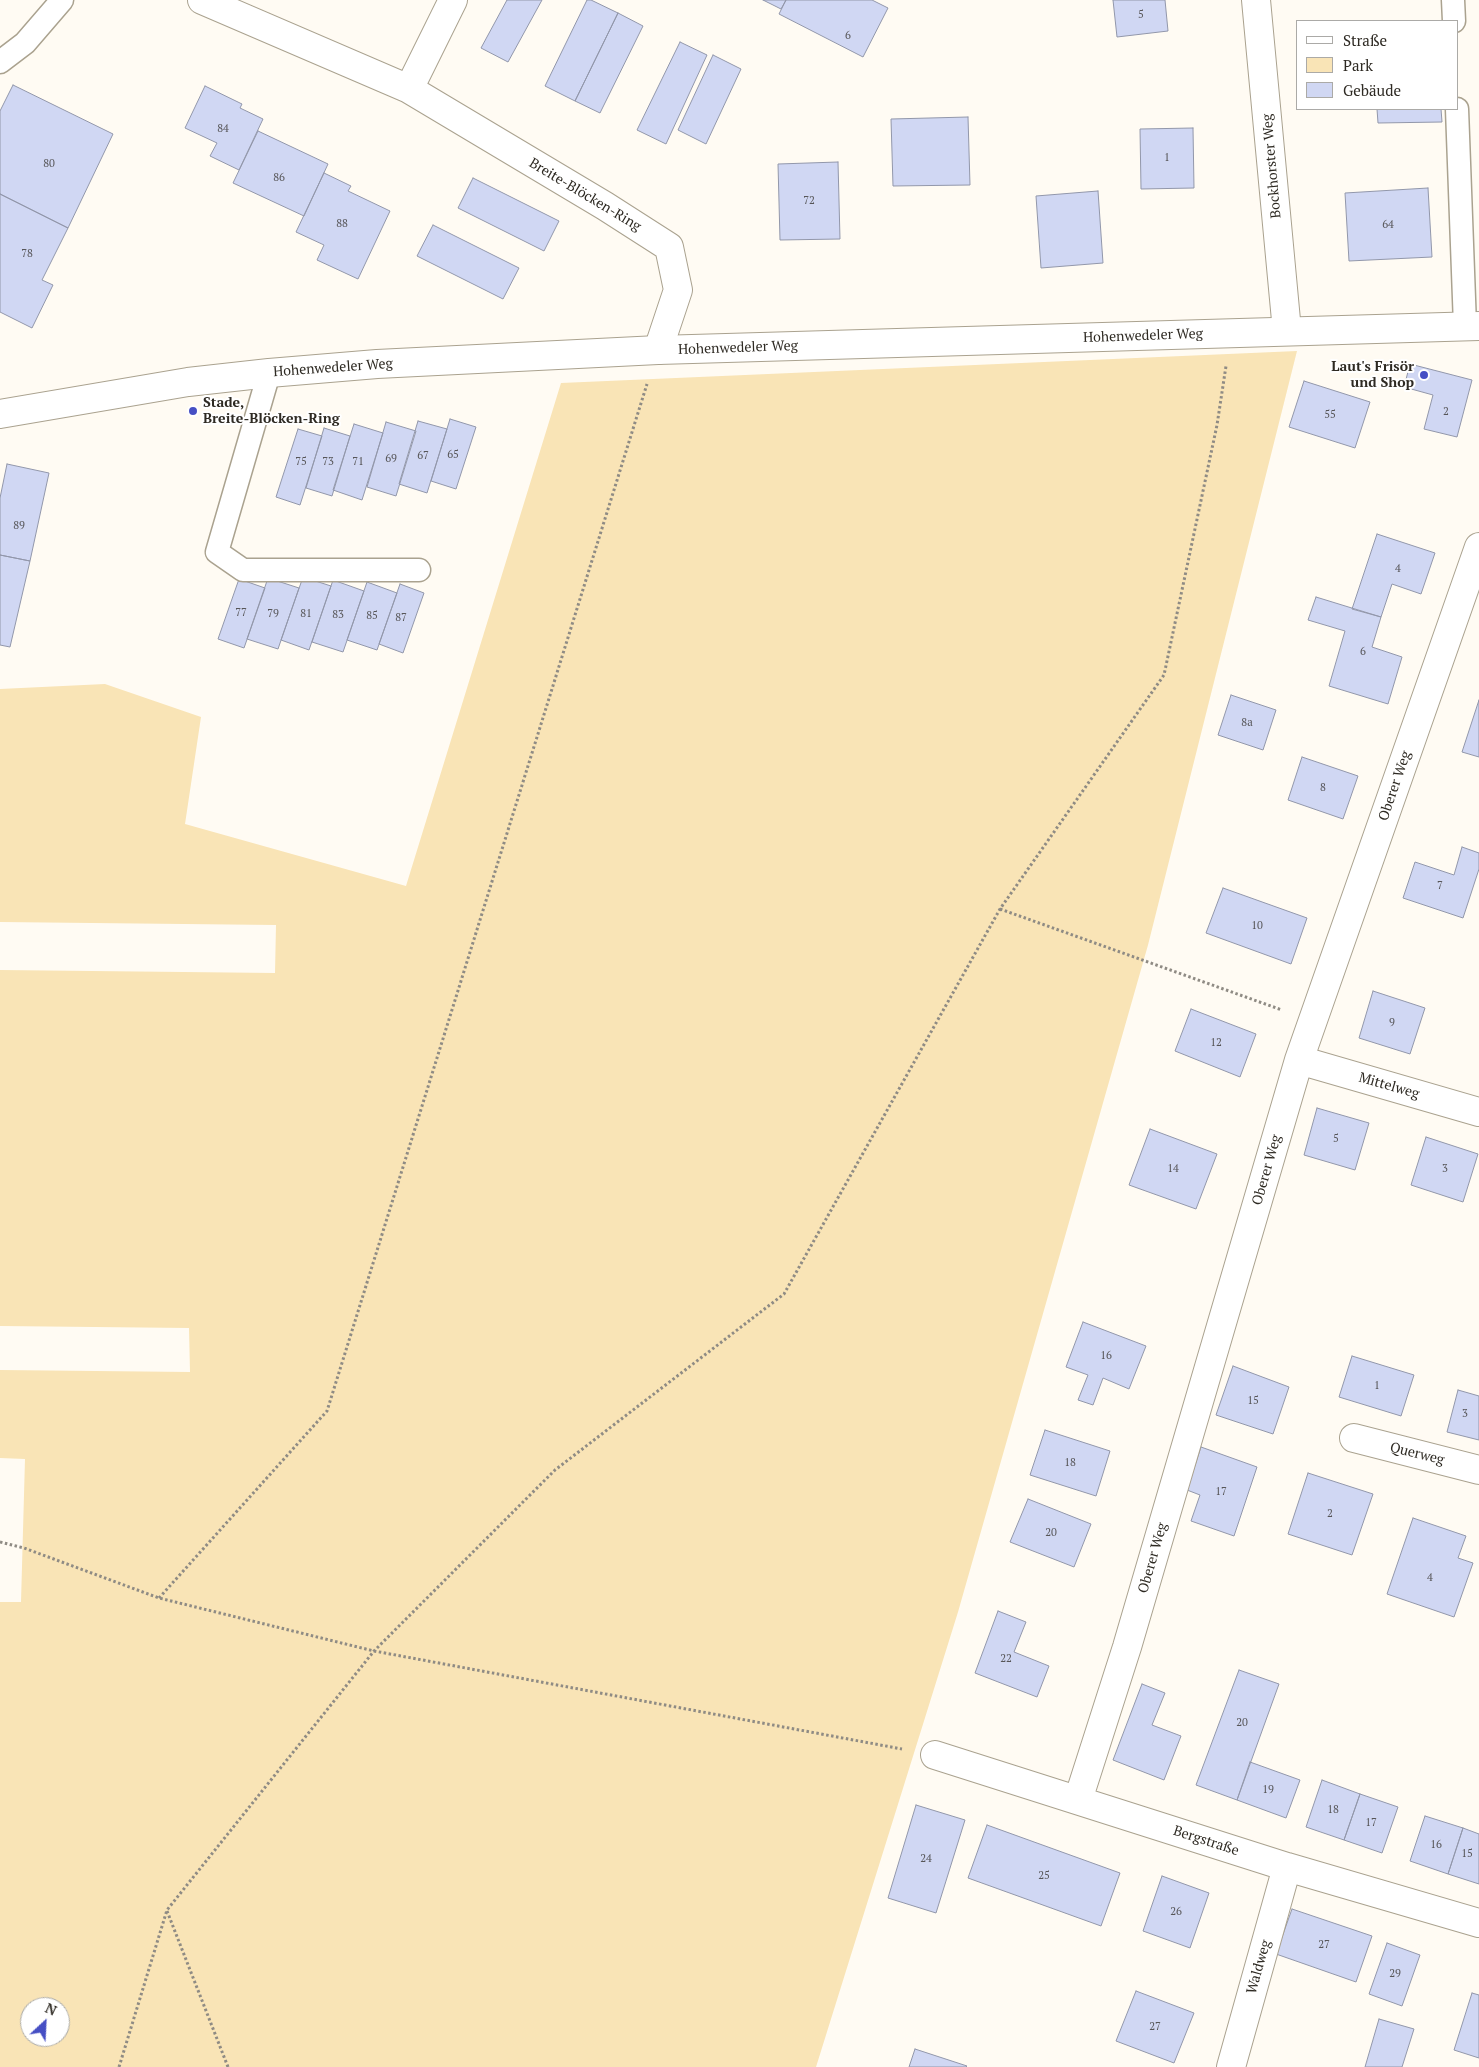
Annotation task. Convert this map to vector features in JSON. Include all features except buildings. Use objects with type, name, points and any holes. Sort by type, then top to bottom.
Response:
[{"type":"street","name":"Breite-Blöcken-Ring","points":[[202,0],[408,89],[605,206],[669,247],[678,290],[658,350]]},
{"type":"street","points":[[408,89],[453,0]]},
{"type":"street","name":"Bockhorster Weg","points":[[1256,0],[1287,331]]},
{"type":"street","name":"Hohenwedeler Weg","points":[[0,414],[188,382],[269,372],[378,364],[658,350],[1472,326]]},
{"type":"street","name":"Oberer Weg","points":[[1078,1800],[1127,1647],[1299,1060],[1479,547]]},
{"type":"street","name":"Mittelweg","points":[[1299,1060],[1479,1112]]},
{"type":"street","name":"Querweg","points":[[1354,1438],[1479,1470]]},
{"type":"street","name":"Bergstraße","points":[[935,1755],[1287,1867],[1479,1923]]},
{"type":"street","name":"Waldweg","points":[[1231,2067],[1287,1867]]},
{"type":"lane","points":[[0,62],[24,43],[62,0]]},
{"type":"lane","points":[[1453,0],[1454,20]]},
{"type":"lane","points":[[1457,110],[1472,326]]},
{"type":"lane","points":[[269,372],[217,552],[243,570],[419,570]]},
{"type":"path","points":[[119,2067],[167,1910],[374,1651],[555,1470],[784,1294],[1000,909],[1164,674],[1217,425],[1231,333]]},
{"type":"path","points":[[159,1598],[327,1411],[658,350]]},
{"type":"path","points":[[1000,909],[1312,1021]]},
{"type":"path","points":[[0,1542],[24,1548],[159,1598],[374,1651],[935,1755]]},
{"type":"path","points":[[167,1910],[228,2067]]},
{"type":"green space","points":[[1297,351],[1148,945],[958,1612],[816,2067],[0,2067],[0,1602],[21,1602],[25,1459],[0,1458],[0,1370],[190,1372],[189,1328],[0,1326],[0,970],[275,973],[276,925],[0,922],[0,689],[105,684],[201,717],[185,824],[406,886],[561,383]]},
{"type":"place","name":"Laut's Frisör und Shop","points":[[1424,375]]},
{"type":"place","name":"Stade, Breite-Blöcken-Ring","points":[[193,411]]}]
